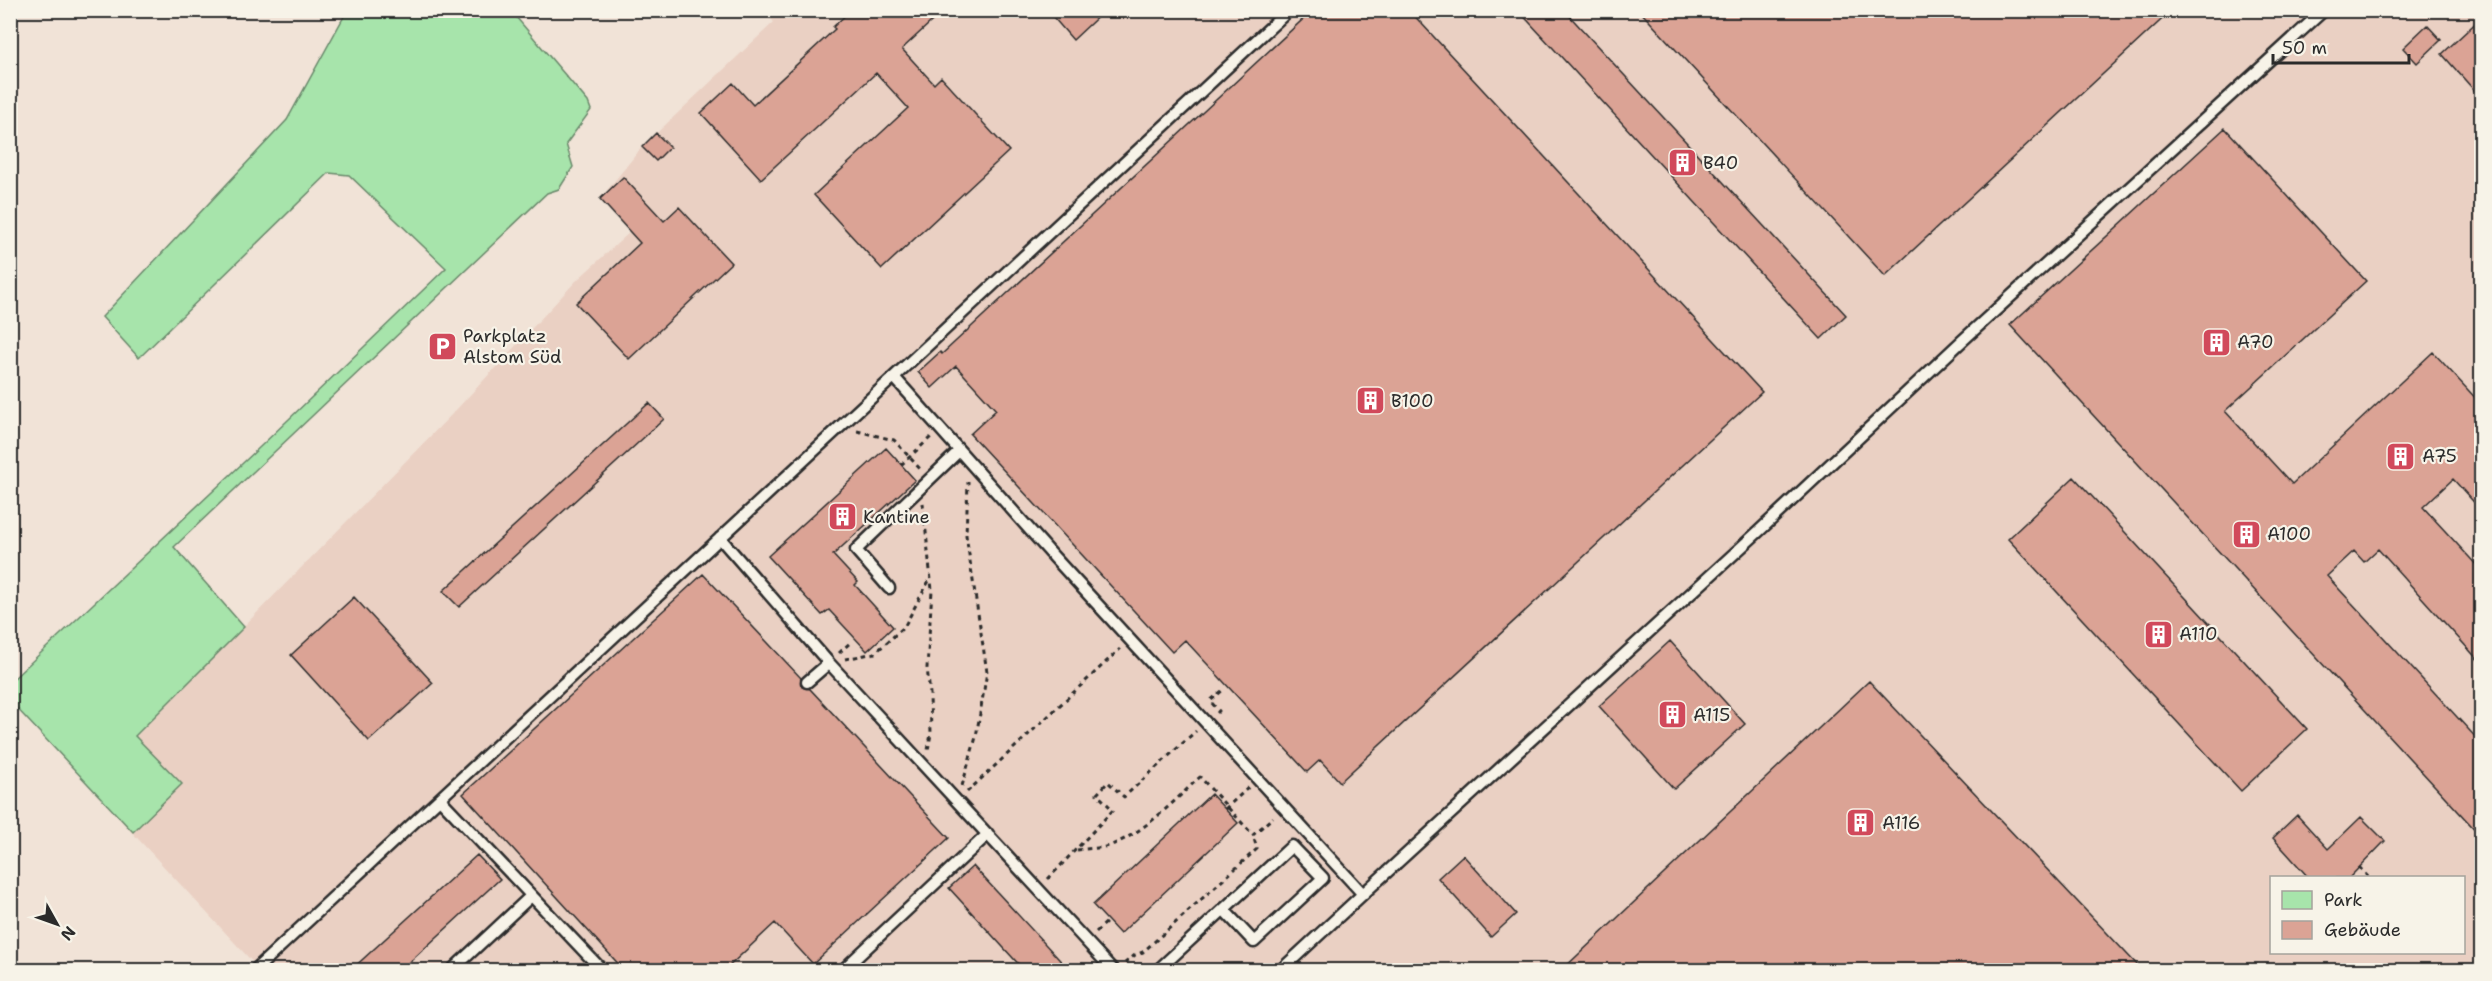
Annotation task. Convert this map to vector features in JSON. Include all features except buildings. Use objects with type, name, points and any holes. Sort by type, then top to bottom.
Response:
[{"type":"lane","points":[[255,970],[1289,10]]},
{"type":"lane","points":[[1281,970],[1759,531],[1962,340],[2324,10]]},
{"type":"lane","points":[[894,377],[1257,780],[1363,894]]},
{"type":"lane","points":[[889,588],[856,550],[959,451]]},
{"type":"lane","points":[[720,538],[829,663],[1116,970]]},
{"type":"lane","points":[[807,682],[829,663]]},
{"type":"lane","points":[[440,799],[602,970]]},
{"type":"lane","points":[[843,970],[987,834]]},
{"type":"lane","points":[[1158,970],[1292,846],[1323,878],[1254,942],[1224,910]]},
{"type":"lane","points":[[452,970],[531,896]]},
{"type":"path","points":[[841,427],[894,441],[930,480]]},
{"type":"path","points":[[901,465],[939,429]]},
{"type":"path","points":[[957,802],[976,737],[987,672],[983,634],[975,599],[966,535],[969,462]]},
{"type":"path","points":[[920,489],[926,514],[931,577],[927,668],[931,734],[925,767]]},
{"type":"path","points":[[829,663],[875,652],[904,627],[931,577]]},
{"type":"path","points":[[957,802],[1130,640]]},
{"type":"path","points":[[1038,889],[1113,810],[1097,794],[1108,782],[1124,797],[1219,711],[1210,701],[1223,690]]},
{"type":"path","points":[[1075,850],[1112,846],[1170,805],[1200,777],[1226,808],[1254,835],[1257,849],[1143,952],[1135,954],[1116,970]]},
{"type":"path","points":[[1226,808],[1257,780]]},
{"type":"path","points":[[1254,835],[1283,808]]},
{"type":"path","points":[[2359,867],[2367,876]]},
{"type":"shaded area","points":[[763,11],[2481,11],[2481,970],[260,970],[88,785],[455,411],[576,281],[630,232],[600,199],[642,147],[774,22]]},
{"type":"green space","points":[[347,11],[511,11],[588,102],[591,110],[566,144],[573,167],[559,189],[547,193],[174,547],[244,627],[135,736],[182,784],[133,832],[11,702],[11,681],[446,268],[349,175],[329,173],[139,358],[102,317],[287,120]]},
{"type":"place","name":"B40","points":[[1682,163]]},
{"type":"place","name":"A70","points":[[2216,342]]},
{"type":"place","name":"Parkplatz Alstom Süd","points":[[442,346]]},
{"type":"place","name":"B100","points":[[1370,401]]},
{"type":"place","name":"A75","points":[[2401,456]]},
{"type":"place","name":"Kantine","points":[[842,517]]},
{"type":"place","name":"A100","points":[[2246,534]]},
{"type":"place","name":"A110","points":[[2158,634]]},
{"type":"place","name":"A115","points":[[1672,715]]},
{"type":"place","name":"A116","points":[[1861,823]]}]
